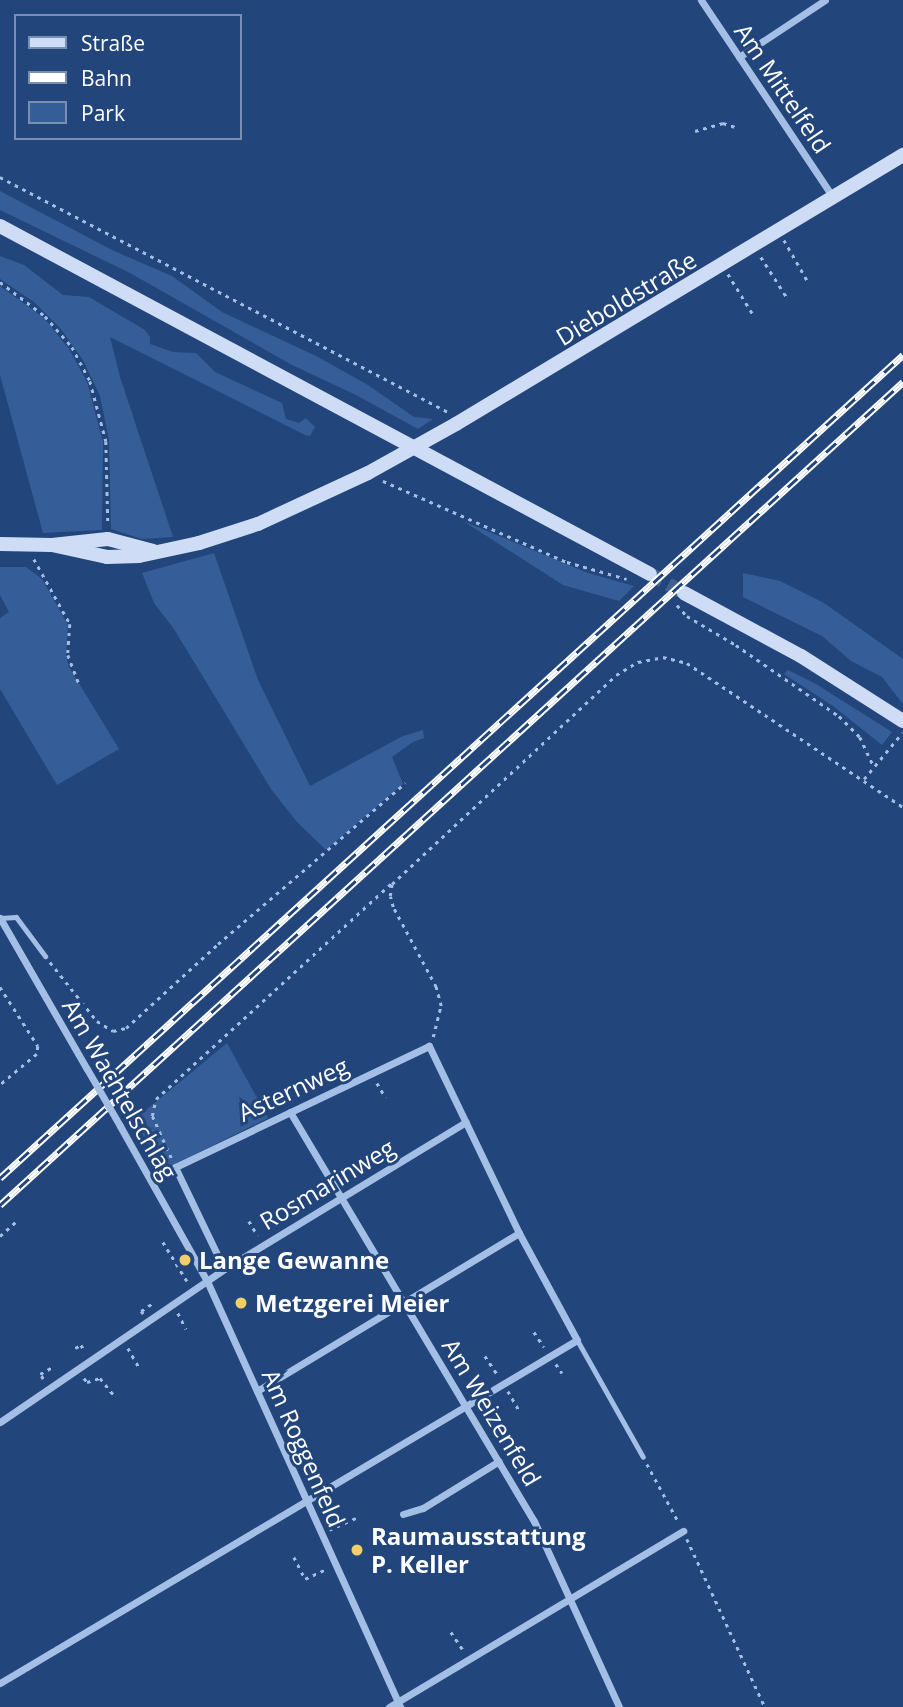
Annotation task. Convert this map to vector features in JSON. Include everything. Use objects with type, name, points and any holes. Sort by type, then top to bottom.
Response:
[{"type":"street","name":"Am Mittelfeld","points":[[701,0],[834,197]]},
{"type":"street","points":[[738,57],[825,0]]},
{"type":"street","name":"Dieboldstraße","points":[[52,545],[107,557],[158,552],[258,524],[368,473],[459,422],[903,155]]},
{"type":"street","points":[[0,226],[650,574]]},
{"type":"street","points":[[0,544],[52,545],[108,539],[158,552]]},
{"type":"street","points":[[679,598],[800,656],[903,720]]},
{"type":"street","name":"Am Wachtelschlag","points":[[0,918],[207,1281]]},
{"type":"street","points":[[0,1683],[307,1503],[577,1340],[519,1233],[429,1046]]},
{"type":"street","name":"Asternweg","points":[[175,1167],[429,1046]]},
{"type":"street","name":"Am Weizenfeld","points":[[290,1112],[534,1521],[619,1707]]},
{"type":"street","name":"Rosmarinweg","points":[[0,1422],[224,1269],[466,1122]]},
{"type":"street","points":[[175,1167],[224,1269]]},
{"type":"street","points":[[257,1391],[519,1233]]},
{"type":"street","name":"Am Roggenfeld","points":[[207,1281],[399,1704]]},
{"type":"street","points":[[403,1514],[423,1508],[499,1461]]},
{"type":"street","points":[[389,1707],[399,1704],[569,1597],[683,1531]]},
{"type":"lane","points":[[0,918],[16,917],[46,956]]},
{"type":"lane","points":[[577,1340],[643,1457]]},
{"type":"path","points":[[695,131],[723,123],[735,127]]},
{"type":"path","points":[[0,177],[459,422]]},
{"type":"path","points":[[779,231],[807,280]]},
{"type":"path","points":[[754,246],[788,299]]},
{"type":"path","points":[[723,265],[754,316]]},
{"type":"path","points":[[0,282],[33,304],[59,330],[76,355],[93,389],[106,441],[108,539]]},
{"type":"path","points":[[368,473],[567,562],[627,579]]},
{"type":"path","points":[[25,544],[70,624],[68,655],[79,683]]},
{"type":"path","points":[[679,598],[687,616],[736,645],[839,716],[860,737],[874,767]]},
{"type":"path","points":[[175,1167],[152,1116],[156,1099],[616,675],[638,662],[663,657],[687,663],[903,807]]},
{"type":"path","points":[[863,779],[903,731]]},
{"type":"path","points":[[46,956],[97,1021],[113,1031],[126,1028],[237,927],[405,783]]},
{"type":"path","points":[[392,884],[390,896],[393,906],[436,987],[441,1006],[441,1016],[429,1046]]},
{"type":"path","points":[[0,987],[38,1046],[37,1054],[0,1085]]},
{"type":"path","points":[[371,1073],[386,1098]]},
{"type":"path","points":[[0,1236],[18,1220]]},
{"type":"path","points":[[249,1221],[264,1245]]},
{"type":"path","points":[[163,1242],[193,1290]]},
{"type":"path","points":[[173,1304],[186,1328]]},
{"type":"path","points":[[122,1338],[140,1369]]},
{"type":"path","points":[[75,1348],[81,1345],[91,1359]]},
{"type":"path","points":[[49,1387],[40,1374],[51,1368]]},
{"type":"path","points":[[78,1368],[87,1382],[100,1378],[113,1394]]},
{"type":"path","points":[[643,1457],[683,1531],[765,1707]]},
{"type":"path","points":[[321,1533],[358,1517]]},
{"type":"path","points":[[294,1557],[305,1579],[335,1564]]},
{"type":"path","points":[[451,1632],[468,1659]]},
{"type":"green space","points":[[0,191],[112,250],[172,276],[222,312],[318,357],[368,385],[414,417],[433,419],[418,429],[356,395],[292,365],[130,273],[0,210]]},
{"type":"green space","points":[[0,256],[24,265],[63,295],[89,297],[145,330],[150,337],[150,344],[173,352],[196,353],[215,372],[282,403],[286,419],[299,423],[306,418],[315,427],[310,436],[110,337],[120,377],[173,537],[142,539],[111,529],[109,440],[100,396],[83,360],[60,328],[34,302],[0,279]]},
{"type":"green space","points":[[0,286],[44,318],[69,349],[87,382],[103,442],[102,530],[43,533],[0,375]]},
{"type":"green space","points":[[463,521],[588,573],[634,586],[619,601],[563,585]]},
{"type":"green space","points":[[214,553],[258,680],[310,786],[403,736],[423,730],[424,738],[413,742],[392,757],[403,784],[326,850],[297,822],[271,789],[174,629],[154,603],[142,573]]},
{"type":"green space","points":[[0,567],[26,567],[42,579],[68,625],[66,656],[69,667],[119,749],[57,785],[0,689],[0,618],[9,612],[0,595]]},
{"type":"green space","points":[[743,573],[780,581],[824,603],[903,659],[903,704],[882,677],[851,661],[822,636],[743,597]]},
{"type":"green space","points":[[788,670],[816,684],[892,732],[882,745],[833,706],[784,674]]},
{"type":"green space","points":[[227,1043],[268,1118],[163,1170],[134,1120]]},
{"type":"tunnel","points":[[650,574],[684,593]]},
{"type":"railway","points":[[0,1178],[903,355]]},
{"type":"railway","points":[[0,1205],[903,382]]},
{"type":"place","name":"Lange Gewanne","points":[[185,1260]]},
{"type":"place","name":"Metzgerei Meier","points":[[241,1303]]},
{"type":"place","name":"Raumausstattung P. Keller","points":[[357,1550]]}]
